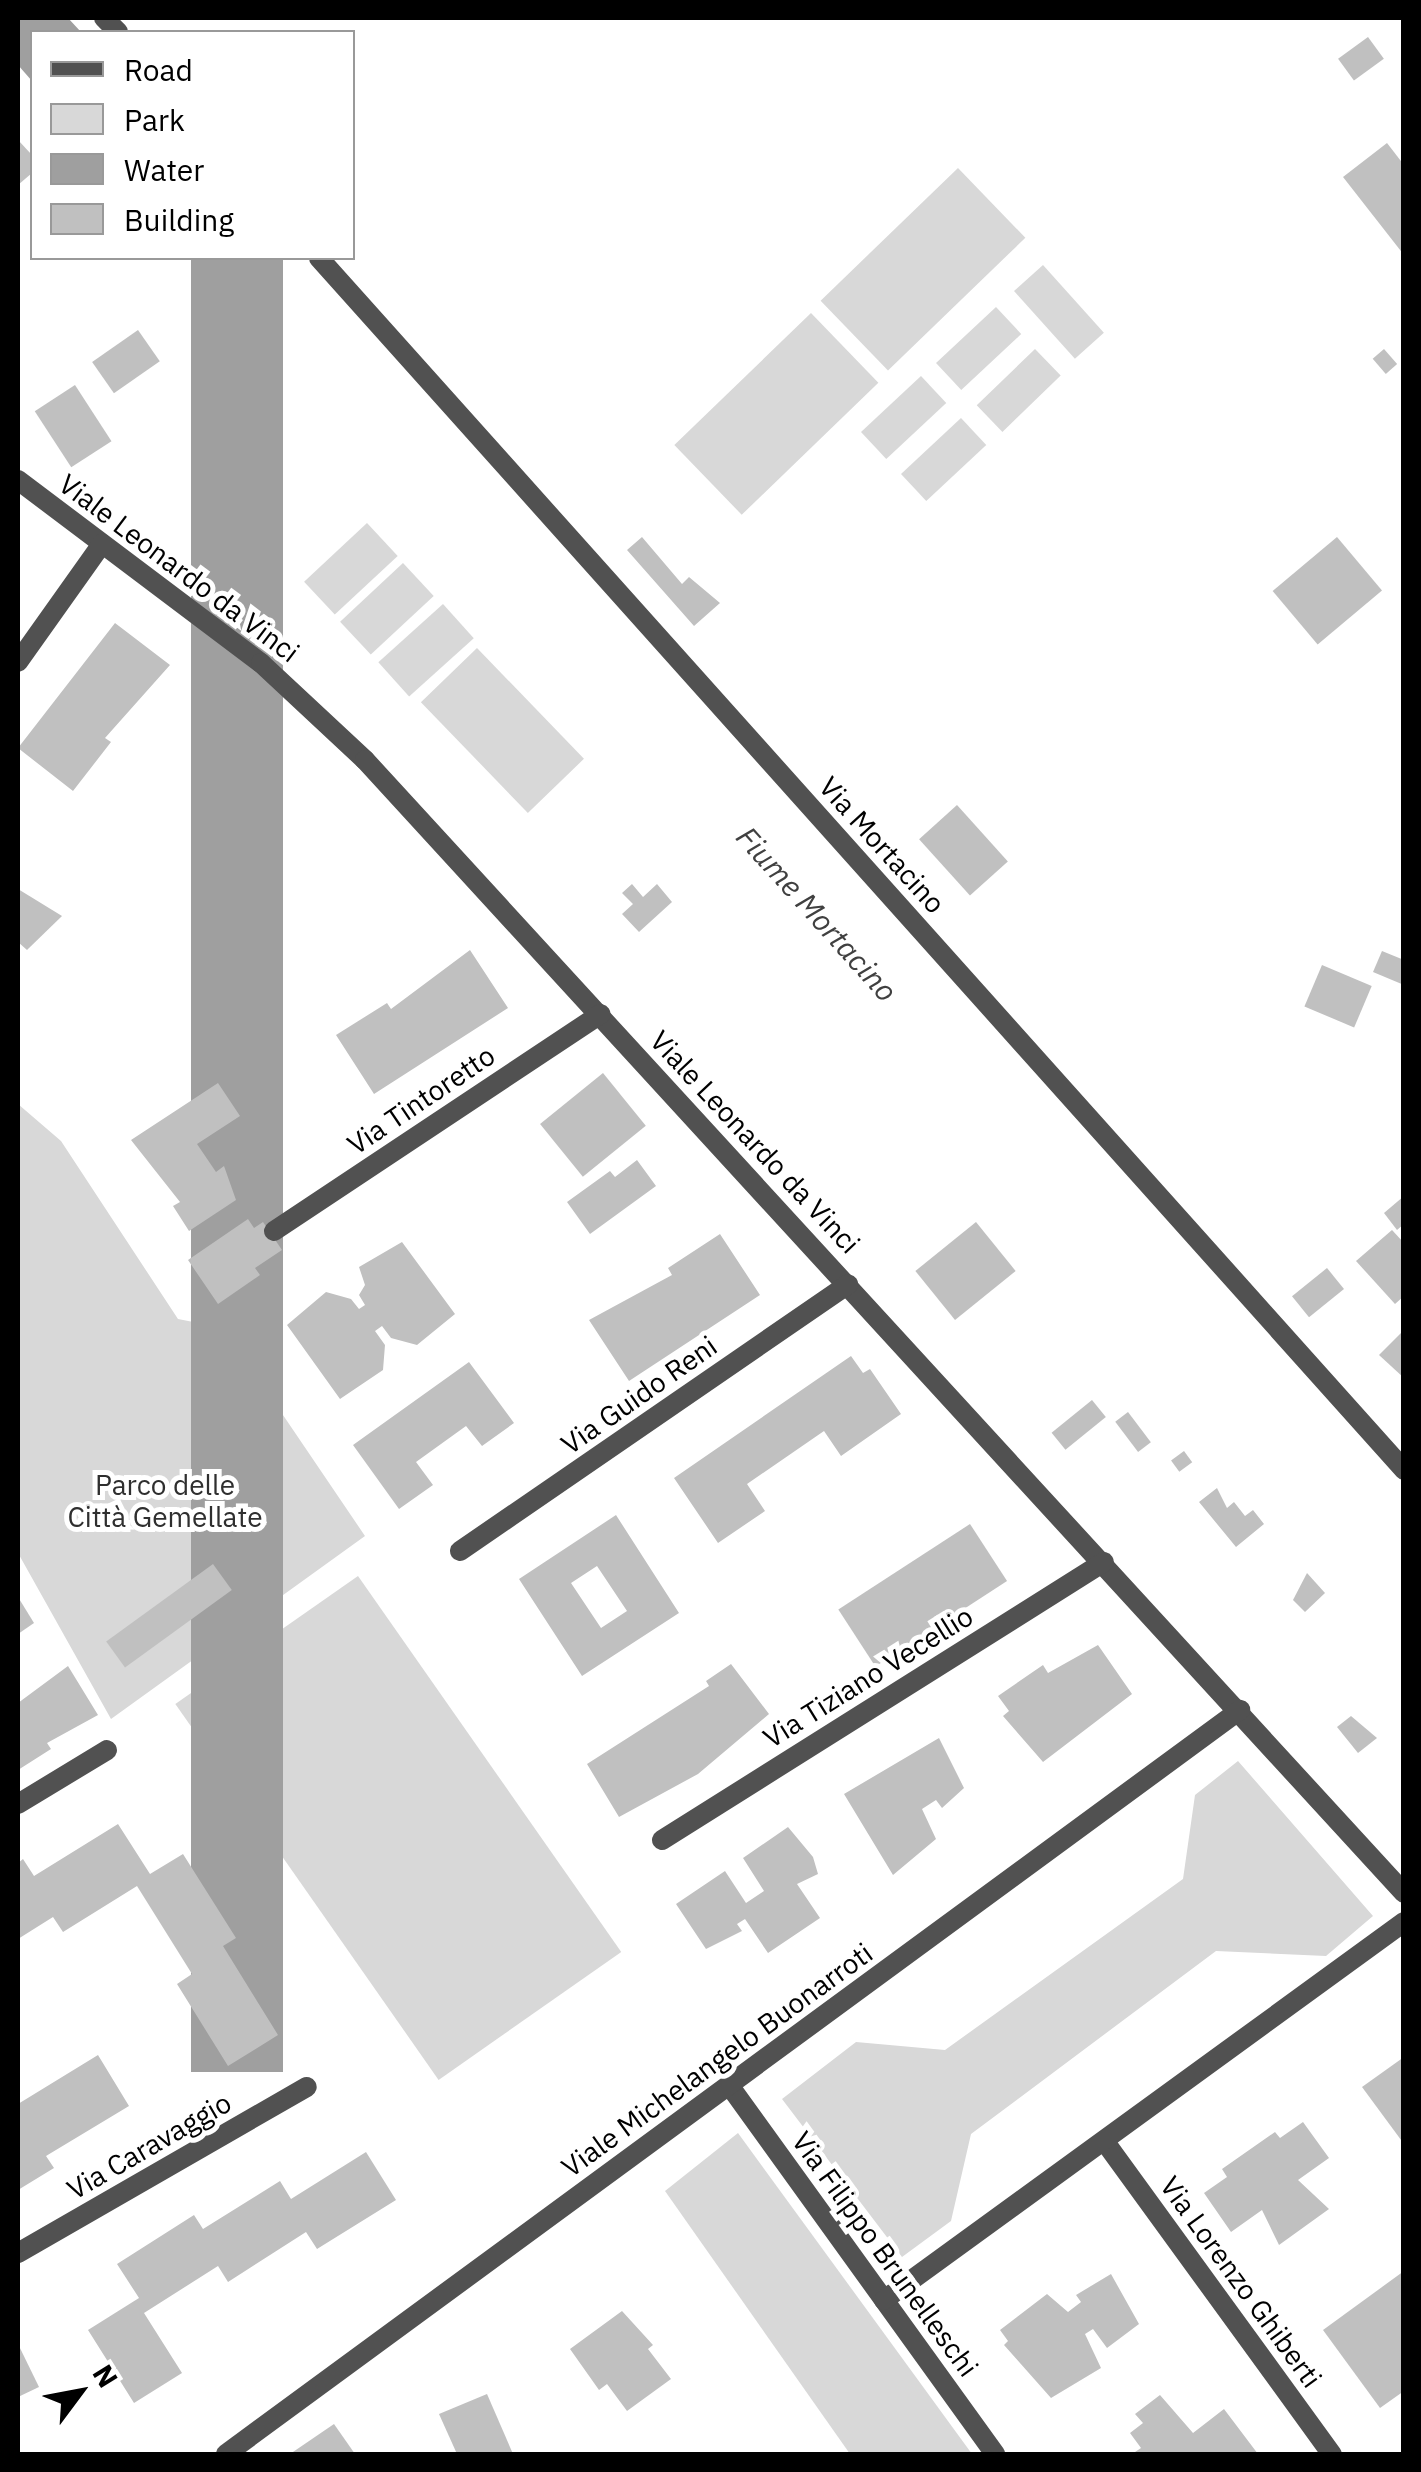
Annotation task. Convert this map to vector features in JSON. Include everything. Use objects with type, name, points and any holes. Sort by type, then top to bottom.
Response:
[{"type":"street","name":"Via Mortacino","points":[[321,260],[1404,1470]]},
{"type":"street","name":"Viale Leonardo da Vinci","points":[[18,480],[302,698],[600,1014],[1404,1893]]},
{"type":"street","points":[[18,662],[102,544]]},
{"type":"street","name":"Via Tintoretto","points":[[274,1231],[600,1014]]},
{"type":"street","name":"Via Guido Reni","points":[[460,1551],[848,1284]]},
{"type":"street","name":"Via Tiziano Vecellio","points":[[662,1840],[1104,1562]]},
{"type":"street","name":"Viale Michelangelo Buonarroti","points":[[226,2454],[1240,1710]]},
{"type":"street","points":[[18,1804],[107,1750]]},
{"type":"street","points":[[884,2300],[1404,1922]]},
{"type":"street","name":"Via Filippo Brunelleschi","points":[[729,2085],[995,2454]]},
{"type":"street","name":"Via Caravaggio","points":[[18,2253],[307,2087]]},
{"type":"street","name":"Via Lorenzo Ghiberti","points":[[1105,2142],[1332,2454]]},
{"type":"green space","points":[[958,168],[1025,238],[888,370],[821,301]]},
{"type":"green space","points":[[1043,265],[1104,333],[1075,359],[1014,291]]},
{"type":"green space","points":[[996,307],[1021,334],[961,390],[936,363]]},
{"type":"green space","points":[[811,313],[878,383],[742,515],[674,445]]},
{"type":"green space","points":[[1035,349],[1061,376],[1002,432],[977,405]]},
{"type":"green space","points":[[921,376],[946,403],[886,459],[861,432]]},
{"type":"green space","points":[[961,418],[986,445],[926,501],[901,474]]},
{"type":"green space","points":[[367,523],[398,556],[335,615],[304,582]]},
{"type":"green space","points":[[403,563],[434,596],[371,655],[340,622]]},
{"type":"green space","points":[[443,604],[474,638],[409,696],[378,662]]},
{"type":"green space","points":[[477,648],[584,759],[528,813],[421,702]]},
{"type":"green space","name":"Parco delle Città Gemellate","points":[[18,1104],[61,1141],[178,1319],[224,1328],[365,1536],[111,1719],[18,1553]]},
{"type":"green space","points":[[358,1576],[621,1952],[439,2080],[175,1704]]},
{"type":"green space","points":[[1238,1761],[1373,1916],[1326,1956],[1216,1951],[971,2134],[951,2221],[902,2257],[782,2099],[856,2042],[945,2050],[1183,1879],[1195,1795]]},
{"type":"green space","points":[[738,2133],[972,2454],[850,2454],[665,2191]]},
{"type":"water","points":[[18,18],[68,18],[79,30],[30,30],[30,79],[18,65]]},
{"type":"water","points":[[191,260],[283,260],[283,2072],[191,2072]]},
{"type":"building","points":[[1368,37],[1384,59],[1354,81],[1338,59]]},
{"type":"building","points":[[18,140],[30,153],[30,175],[18,185]]},
{"type":"building","points":[[1387,143],[1404,165],[1404,255],[1343,177]]},
{"type":"building","points":[[138,330],[160,361],[114,393],[92,362]]},
{"type":"building","points":[[1384,349],[1397,364],[1386,374],[1373,359]]},
{"type":"building","points":[[75,385],[111,441],[71,467],[35,411]]},
{"type":"building","points":[[642,537],[682,584],[689,577],[720,603],[694,626],[627,550]]},
{"type":"building","points":[[1337,537],[1382,591],[1318,645],[1273,591]]},
{"type":"building","points":[[115,623],[170,665],[105,738],[111,742],[73,791],[18,748]]},
{"type":"building","points":[[957,805],[1008,861],[970,896],[919,839]]},
{"type":"building","points":[[632,884],[643,897],[657,884],[672,902],[639,932],[622,914],[633,904],[622,893]]},
{"type":"building","points":[[18,889],[62,916],[27,950],[18,942]]},
{"type":"building","points":[[470,950],[508,1008],[374,1094],[336,1035],[387,1003],[391,1009]]},
{"type":"building","points":[[1382,951],[1404,960],[1404,985],[1373,972]]},
{"type":"building","points":[[1322,965],[1372,986],[1354,1028],[1304,1006]]},
{"type":"building","points":[[603,1073],[646,1126],[583,1177],[540,1124]]},
{"type":"building","points":[[218,1083],[240,1116],[197,1144],[216,1172],[224,1166],[236,1200],[189,1231],[173,1206],[180,1202],[131,1140]]},
{"type":"building","points":[[637,1160],[656,1186],[590,1234],[567,1202],[610,1171],[615,1177]]},
{"type":"building","points":[[1404,1196],[1404,1224],[1397,1230],[1384,1213]]},
{"type":"building","points":[[248,1219],[254,1228],[263,1222],[282,1250],[255,1268],[260,1275],[218,1304],[188,1260]]},
{"type":"building","points":[[976,1222],[1016,1271],[955,1320],[915,1271]]},
{"type":"building","points":[[1392,1230],[1404,1243],[1404,1296],[1395,1304],[1356,1261]]},
{"type":"building","points":[[720,1234],[760,1295],[629,1381],[589,1320],[672,1275],[668,1268]]},
{"type":"building","points":[[402,1242],[455,1314],[417,1345],[391,1338],[382,1326],[375,1331],[385,1345],[383,1370],[340,1399],[287,1325],[326,1292],[351,1299],[359,1309],[365,1305],[359,1295],[365,1285],[359,1267]]},
{"type":"building","points":[[1327,1268],[1344,1289],[1309,1317],[1292,1296]]},
{"type":"building","points":[[1404,1330],[1404,1378],[1379,1355]]},
{"type":"building","points":[[851,1356],[863,1373],[870,1369],[901,1414],[841,1456],[824,1431],[747,1484],[765,1511],[718,1543],[674,1478]]},
{"type":"building","points":[[469,1362],[514,1423],[482,1446],[466,1426],[416,1462],[433,1485],[399,1509],[353,1445]]},
{"type":"building","points":[[1092,1400],[1106,1417],[1065,1450],[1052,1433]]},
{"type":"building","points":[[1128,1412],[1151,1442],[1138,1452],[1115,1422]]},
{"type":"building","points":[[1184,1451],[1192,1462],[1179,1472],[1171,1460]]},
{"type":"building","points":[[1217,1488],[1227,1508],[1234,1502],[1245,1516],[1253,1510],[1264,1524],[1236,1547],[1199,1502]]},
{"type":"building","points":[[616,1515],[679,1613],[582,1676],[519,1579]],"holes":[[[597,1566],[627,1611],[601,1628],[571,1583]]]},
{"type":"building","points":[[970,1524],[1007,1581],[875,1667],[838,1610]]},
{"type":"building","points":[[213,1564],[232,1590],[125,1667],[106,1642]]},
{"type":"building","points":[[1307,1573],[1325,1593],[1305,1612],[1293,1600]]},
{"type":"building","points":[[18,1597],[34,1623],[18,1634]]},
{"type":"building","points":[[1098,1645],[1132,1694],[1043,1762],[1003,1716],[1009,1711],[998,1696],[1043,1665],[1048,1673]]},
{"type":"building","points":[[731,1664],[769,1714],[698,1774],[619,1817],[587,1764],[709,1686],[706,1681]]},
{"type":"building","points":[[68,1666],[98,1715],[47,1743],[51,1749],[18,1770],[18,1703]]},
{"type":"building","points":[[1351,1716],[1377,1738],[1358,1753],[1337,1727]]},
{"type":"building","points":[[939,1738],[964,1788],[942,1808],[936,1800],[922,1809],[936,1839],[893,1875],[844,1794]]},
{"type":"building","points":[[118,1824],[150,1874],[183,1854],[236,1938],[223,1946],[278,2035],[228,2066],[177,1984],[192,1974],[137,1886],[63,1932],[53,1917],[18,1939],[18,1863],[23,1859],[34,1876]]},
{"type":"building","points":[[788,1827],[813,1857],[818,1874],[797,1884],[820,1918],[768,1953],[745,1919],[737,1924],[742,1931],[706,1949],[676,1904],[725,1871],[746,1903],[764,1891],[743,1858]]},
{"type":"building","points":[[98,2055],[129,2106],[46,2156],[54,2168],[18,2190],[18,2104]]},
{"type":"building","points":[[1404,2057],[1404,2144],[1362,2087]]},
{"type":"building","points":[[1303,2122],[1329,2158],[1298,2180],[1329,2209],[1279,2245],[1262,2210],[1231,2232],[1204,2193],[1227,2177],[1222,2169],[1275,2132],[1280,2138]]},
{"type":"building","points":[[366,2152],[396,2200],[317,2249],[306,2232],[228,2282],[218,2266],[144,2313],[182,2373],[134,2403],[88,2330],[139,2298],[117,2264],[194,2215],[203,2229],[280,2181],[291,2199]]},
{"type":"building","points":[[1404,2271],[1404,2391],[1380,2408],[1323,2330]]},
{"type":"building","points":[[1111,2274],[1139,2324],[1107,2348],[1093,2329],[1085,2334],[1101,2368],[1051,2398],[1004,2345],[1008,2341],[1000,2330],[1047,2294],[1068,2312],[1081,2302],[1076,2295]]},
{"type":"building","points":[[622,2311],[653,2345],[648,2349],[671,2379],[627,2411],[607,2384],[599,2390],[570,2349]]},
{"type":"building","points":[[18,2344],[39,2387],[18,2397]]},
{"type":"building","points":[[487,2394],[513,2454],[457,2454],[439,2414]]},
{"type":"building","points":[[1160,2395],[1193,2433],[1224,2409],[1258,2454],[1132,2454],[1141,2448],[1130,2433],[1143,2423],[1135,2414]]},
{"type":"building","points":[[334,2424],[355,2454],[290,2454]]},
{"type":"water label","name":"Fiume Mortacino","points":[[817,914]]}]
